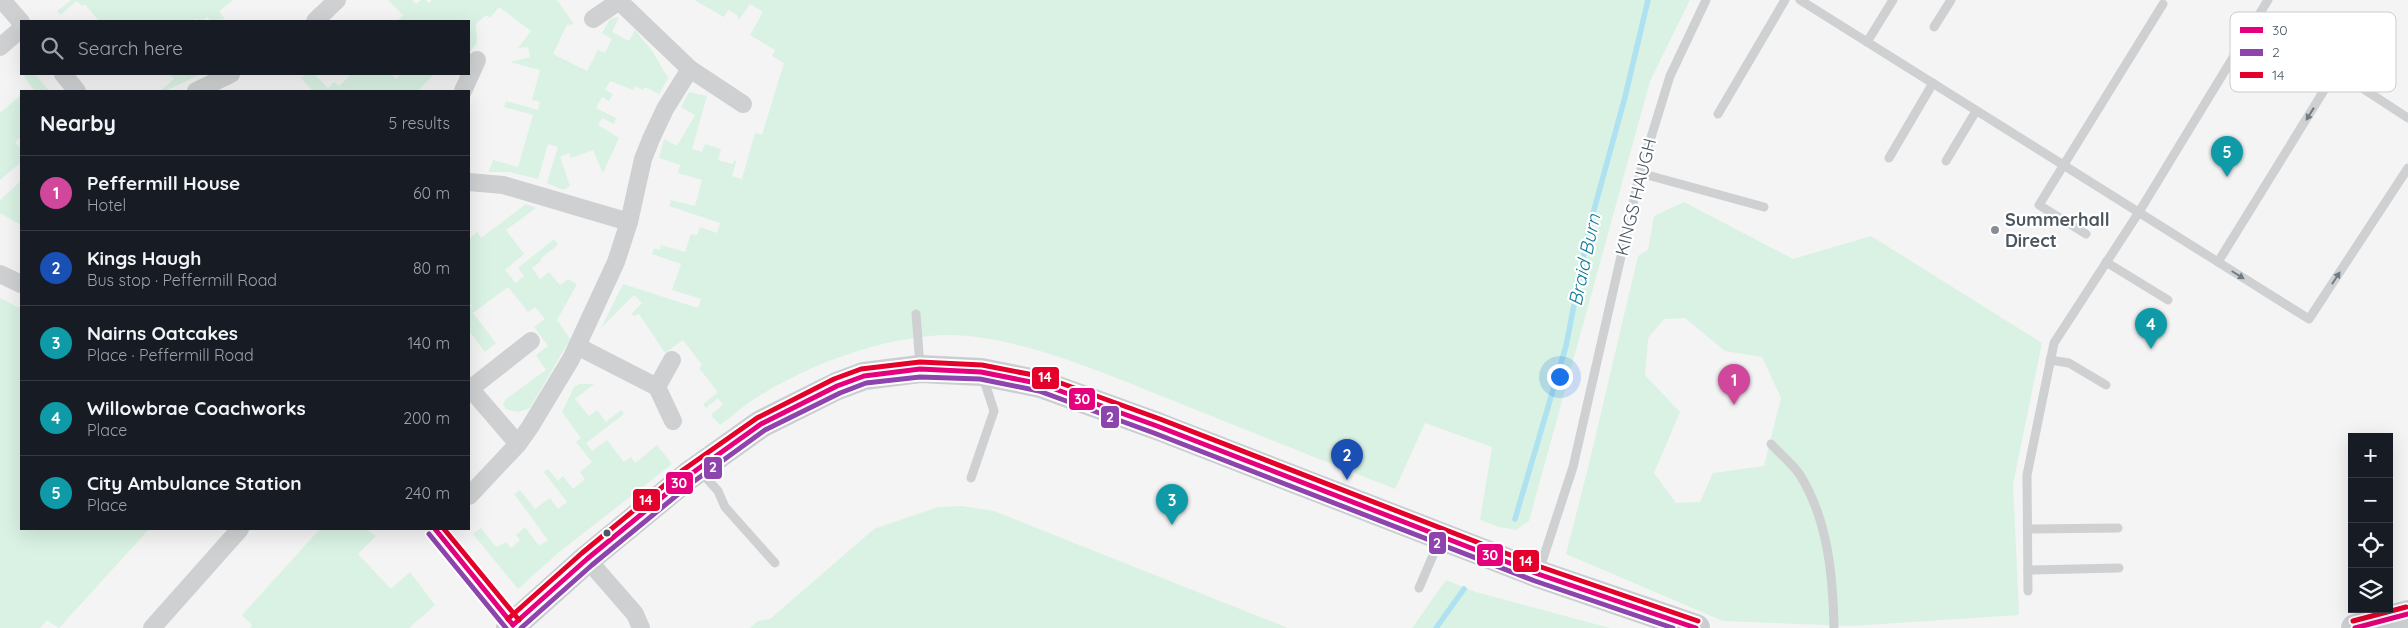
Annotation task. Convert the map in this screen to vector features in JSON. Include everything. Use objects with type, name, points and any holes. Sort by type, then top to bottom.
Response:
[{"type":"main road","points":[[512,627],[587,559],[698,468],[761,424],[813,396],[864,376],[920,368],[981,372],[1041,384],[1150,424],[1538,574],[1696,628]]},
{"type":"main road","points":[[2355,628],[2408,614]]},
{"type":"street","points":[[2,0],[20,21]]},
{"type":"street","points":[[316,20],[337,0]]},
{"type":"street","points":[[593,19],[620,1],[690,69],[743,104]]},
{"type":"street","points":[[0,47],[20,30]]},
{"type":"street","points":[[463,90],[478,60]]},
{"type":"street","points":[[470,495],[518,444],[546,403],[577,346],[616,262],[629,222],[643,159],[665,109],[690,69]]},
{"type":"street","points":[[64,75],[76,90]]},
{"type":"street","points":[[198,90],[229,75]]},
{"type":"street","points":[[470,182],[503,185],[629,222]]},
{"type":"street","points":[[0,274],[20,284]]},
{"type":"street","points":[[470,387],[531,341]]},
{"type":"street","points":[[577,346],[657,387],[673,421]]},
{"type":"street","points":[[657,387],[672,360]]},
{"type":"street","points":[[470,389],[518,444]]},
{"type":"street","points":[[152,628],[239,530]]},
{"type":"street","points":[[441,531],[512,627]]},
{"type":"street","points":[[587,559],[635,614],[641,628]]},
{"type":"lane","name":"KINGS HAUGH","points":[[1538,574],[1573,467],[1640,172],[1670,76],[1706,0]]},
{"type":"lane","points":[[1718,114],[1784,0]]},
{"type":"lane","points":[[1800,0],[2309,319],[2408,168]]},
{"type":"lane","points":[[1867,42],[1892,0]]},
{"type":"lane","points":[[1934,27],[1951,0]]},
{"type":"lane","points":[[2261,12],[2268,0]]},
{"type":"lane","points":[[2086,234],[2039,205],[2163,4]]},
{"type":"lane","points":[[2028,590],[2027,475],[2054,342],[2139,212],[2230,62]]},
{"type":"lane","points":[[1889,158],[1933,83]]},
{"type":"lane","points":[[2218,262],[2323,92]]},
{"type":"lane","points":[[2368,92],[2408,118]]},
{"type":"lane","points":[[1946,161],[1976,111]]},
{"type":"lane","points":[[1640,172],[1764,207]]},
{"type":"lane","points":[[2106,262],[2168,300]]},
{"type":"lane","points":[[916,314],[920,368]]},
{"type":"lane","points":[[2050,360],[2069,363],[2106,385]]},
{"type":"lane","points":[[971,478],[994,411],[981,372]]},
{"type":"lane","points":[[1770,444],[1799,474],[1818,514],[1830,563],[1834,628]]},
{"type":"lane","points":[[698,468],[718,491],[725,507],[775,563]]},
{"type":"lane","points":[[2028,529],[2118,528]]},
{"type":"lane","points":[[1419,588],[1441,537]]},
{"type":"lane","points":[[2028,570],[2120,568]]},
{"type":"green space","points":[[71,0],[232,1],[219,11],[225,19],[218,20],[210,20],[207,17],[203,20],[98,20],[85,4],[82,6],[77,1],[60,15],[57,11]]},
{"type":"green space","points":[[388,0],[412,0],[416,4],[421,0],[426,0],[429,3],[432,0],[557,0],[574,24],[567,25],[553,54],[587,71],[598,50],[605,53],[612,39],[602,33],[610,19],[619,17],[612,32],[629,41],[635,30],[653,52],[668,78],[659,94],[645,87],[643,90],[635,86],[633,90],[610,81],[605,90],[613,94],[609,101],[602,97],[596,108],[616,118],[614,124],[602,118],[598,125],[619,138],[603,173],[593,150],[571,158],[569,153],[560,157],[570,186],[563,190],[547,183],[558,147],[548,144],[538,179],[509,172],[489,172],[493,160],[518,167],[533,115],[504,107],[506,101],[538,110],[540,102],[532,100],[540,70],[510,62],[530,57],[528,47],[518,48],[531,31],[499,7],[490,18],[486,15],[476,24],[477,43],[470,51],[470,20],[398,20],[403,15]]},
{"type":"green space","points":[[694,0],[1690,0],[1650,81],[1529,521],[1516,530],[1499,527],[1480,520],[1492,447],[1425,423],[1395,489],[1091,368],[1030,348],[971,336],[944,335],[920,337],[896,341],[848,354],[780,384],[754,399],[720,425],[711,415],[723,405],[718,398],[706,408],[703,404],[718,392],[699,368],[702,365],[683,340],[665,353],[639,314],[634,316],[631,314],[642,303],[634,295],[601,328],[623,284],[698,308],[701,299],[672,290],[681,264],[652,254],[654,248],[660,250],[661,245],[685,252],[691,234],[697,235],[700,227],[717,233],[720,223],[669,206],[671,200],[695,206],[702,180],[678,173],[680,165],[659,158],[664,139],[677,146],[695,115],[681,107],[689,92],[707,96],[692,149],[702,152],[705,144],[721,149],[718,160],[733,164],[734,160],[736,161],[732,176],[742,179],[755,133],[762,135],[784,63],[772,56],[775,50],[750,35],[763,12],[750,4],[739,20],[737,15],[728,10],[724,17]]},
{"type":"green space","points":[[23,75],[36,75],[48,90],[34,90]]},
{"type":"green space","points":[[171,75],[199,75],[167,90],[161,90],[174,79]]},
{"type":"green space","points":[[306,75],[315,75],[328,88],[334,82],[339,86],[350,75],[392,75],[396,79],[401,75],[433,75],[419,90],[312,90],[301,78]]},
{"type":"green space","points":[[20,96],[20,137],[15,142],[20,148],[20,163],[0,180],[0,113]]},
{"type":"green space","points":[[20,182],[20,224],[0,213],[0,200]]},
{"type":"green space","points":[[1684,202],[1793,259],[1871,236],[2042,343],[2013,484],[2019,615],[1851,626],[1723,621],[1566,554],[1638,256],[1648,250],[1654,216]],"holes":[[[1685,318],[1725,351],[1762,357],[1781,398],[1764,466],[1713,473],[1700,502],[1676,503],[1654,473],[1680,412],[1645,375],[1648,338],[1664,319]]]},
{"type":"green space","points":[[526,204],[536,208],[506,230],[524,254],[505,270],[516,283],[524,276],[518,268],[554,239],[558,245],[532,268],[540,279],[549,272],[560,285],[568,279],[577,284],[557,320],[570,339],[530,408],[518,412],[506,409],[503,404],[506,399],[546,370],[536,355],[548,346],[534,327],[545,319],[535,307],[528,312],[508,287],[473,313],[496,343],[485,352],[470,332],[470,307],[472,306],[470,303],[470,238],[477,232],[481,238]]},
{"type":"green space","points":[[0,298],[20,308],[20,530],[148,530],[59,628],[47,620],[40,628],[0,628]]},
{"type":"green space","points":[[579,384],[594,384],[575,399],[589,416],[597,410],[606,422],[621,410],[624,414],[586,443],[592,451],[607,440],[624,462],[631,457],[635,463],[657,445],[672,464],[558,553],[518,589],[473,534],[481,528],[496,547],[506,542],[511,548],[520,540],[516,535],[525,527],[539,546],[548,540],[514,494],[520,490],[535,509],[550,498],[558,509],[567,502],[544,472],[548,469],[558,481],[563,476],[573,489],[585,479],[580,472],[592,462],[576,442],[581,438],[562,412],[574,387]]},
{"type":"green space","points":[[962,506],[994,511],[1288,628],[750,628],[758,621],[770,619],[874,529],[938,507]]},
{"type":"green space","points":[[319,530],[367,530],[376,536],[358,554],[391,589],[410,572],[435,605],[409,628],[250,628],[252,625],[242,615]]},
{"type":"green space","points":[[1446,580],[1476,592],[1610,628],[1412,628]]},
{"type":"waterway","name":"Braid Burn","points":[[1515,519],[1566,346],[1589,228],[1625,97],[1648,0]]},
{"type":"waterway","name":"Braid Burn","points":[[1436,628],[1464,589]]},
{"type":"transit line","name":"14","points":[[508,619],[582,553],[683,470],[757,418],[834,379],[861,369],[920,362],[982,365],[1044,377],[1160,419],[1541,567],[1698,621]]},
{"type":"transit line","name":"30","points":[[513,625],[587,559],[688,476],[761,424],[837,386],[864,376],[920,369],[981,372],[1041,384],[1157,426],[1538,574],[1696,628]]},
{"type":"transit line","name":"2","points":[[521,628],[592,565],[693,482],[765,430],[840,393],[866,383],[920,377],[980,379],[1039,391],[1154,433],[1535,581],[1673,628]]},
{"type":"transit line","name":"30","points":[[436,530],[513,625]]},
{"type":"transit line","name":"14","points":[[445,530],[519,620]]},
{"type":"transit line","name":"2","points":[[429,534],[506,628]]},
{"type":"transit line","name":"14","points":[[2353,621],[2406,607]]},
{"type":"transit line","name":"30","points":[[2355,628],[2408,614]]},
{"type":"place","name":"City Ambulance Station","points":[[2227,177]]},
{"type":"place","name":"Summerhall Direct","points":[[1995,230]]},
{"type":"place","name":"Willowbrae Coachworks","points":[[2151,349]]},
{"type":"place","name":"Peffermill House","points":[[1734,405]]},
{"type":"place","name":"Kings Haugh","points":[[1347,480]]},
{"type":"place","name":"Nairns Oatcakes","points":[[1172,525]]}]
